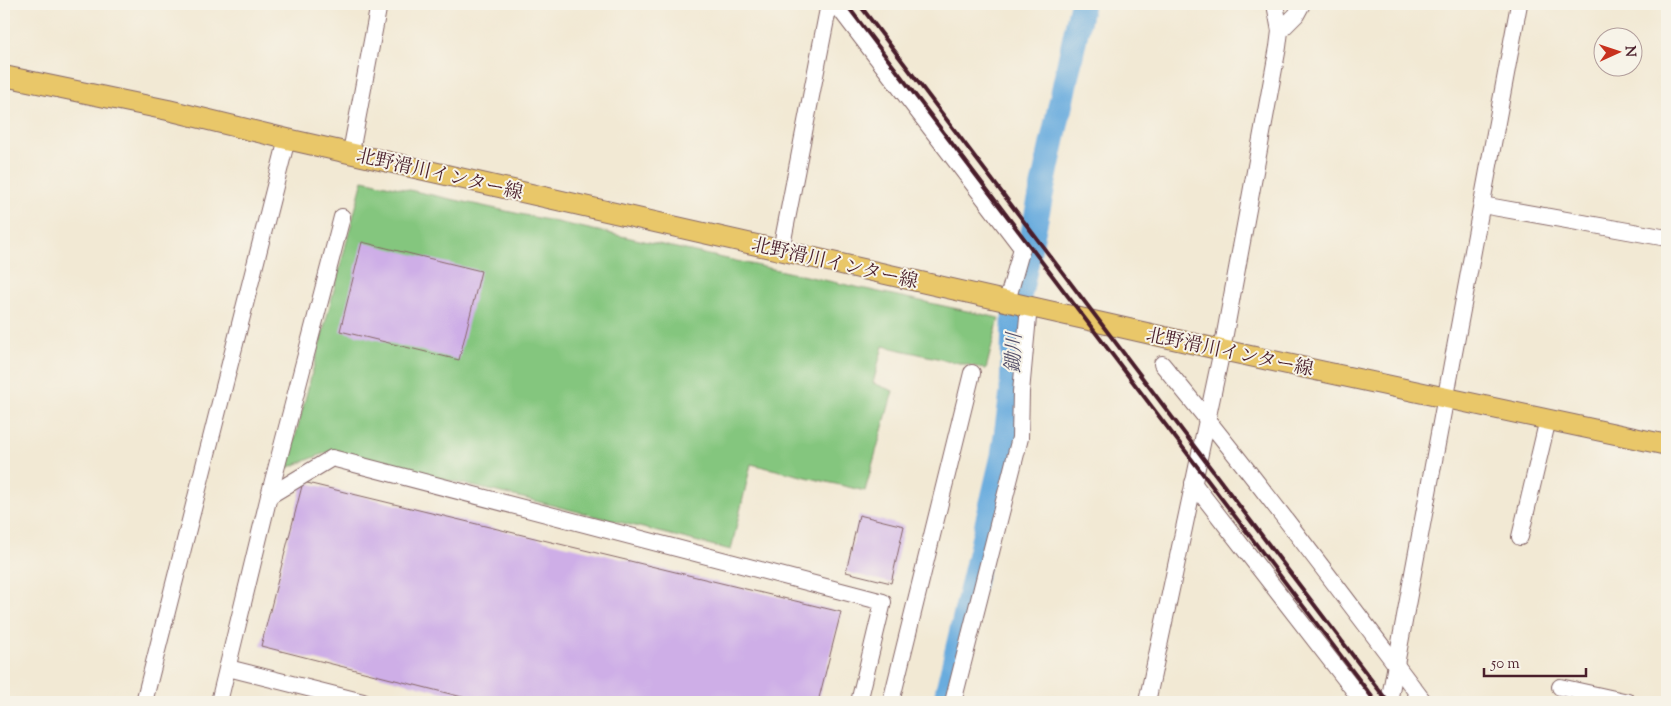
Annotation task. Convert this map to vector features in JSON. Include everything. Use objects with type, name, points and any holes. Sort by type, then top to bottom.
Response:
[{"type":"main road","name":"北野滑川インター線","points":[[4,76],[168,110],[1222,350],[1667,445]]},
{"type":"street","points":[[351,152],[379,4]]},
{"type":"street","points":[[781,250],[829,4]]},
{"type":"street","points":[[836,4],[1022,248],[1007,301]]},
{"type":"street","points":[[1147,702],[1222,350],[1277,56],[1280,31],[1275,4]]},
{"type":"street","points":[[1280,31],[1296,15],[1302,4]]},
{"type":"street","points":[[1389,702],[1519,4]]},
{"type":"street","points":[[144,702],[287,138]]},
{"type":"street","points":[[1482,205],[1667,238]]},
{"type":"street","points":[[220,702],[269,496],[342,217]]},
{"type":"street","points":[[953,702],[1020,438],[1029,306]]},
{"type":"street","points":[[1162,364],[1207,419],[1424,702]]},
{"type":"street","points":[[890,702],[972,373]]},
{"type":"street","points":[[1520,537],[1548,419]]},
{"type":"street","points":[[269,496],[332,458],[883,602],[859,702]]},
{"type":"street","points":[[1194,483],[1363,702]]},
{"type":"street","points":[[228,668],[363,702]]},
{"type":"street","points":[[1560,687],[1628,702]]},
{"type":"green space","points":[[363,180],[999,318],[986,369],[883,346],[873,383],[893,391],[865,491],[751,464],[731,550],[328,452],[287,468]]},
{"type":"building","points":[[362,242],[481,271],[459,360],[340,331]]},
{"type":"building","points":[[303,482],[841,612],[818,702],[482,702],[261,646]]},
{"type":"building","points":[[859,515],[904,526],[891,583],[846,572]]},
{"type":"waterway","name":"鋤川","points":[[945,702],[1003,456],[1012,393],[1014,321],[1082,4]]},
{"type":"railway","points":[[846,4],[1376,702]]},
{"type":"railway","points":[[859,4],[1388,702]]}]
